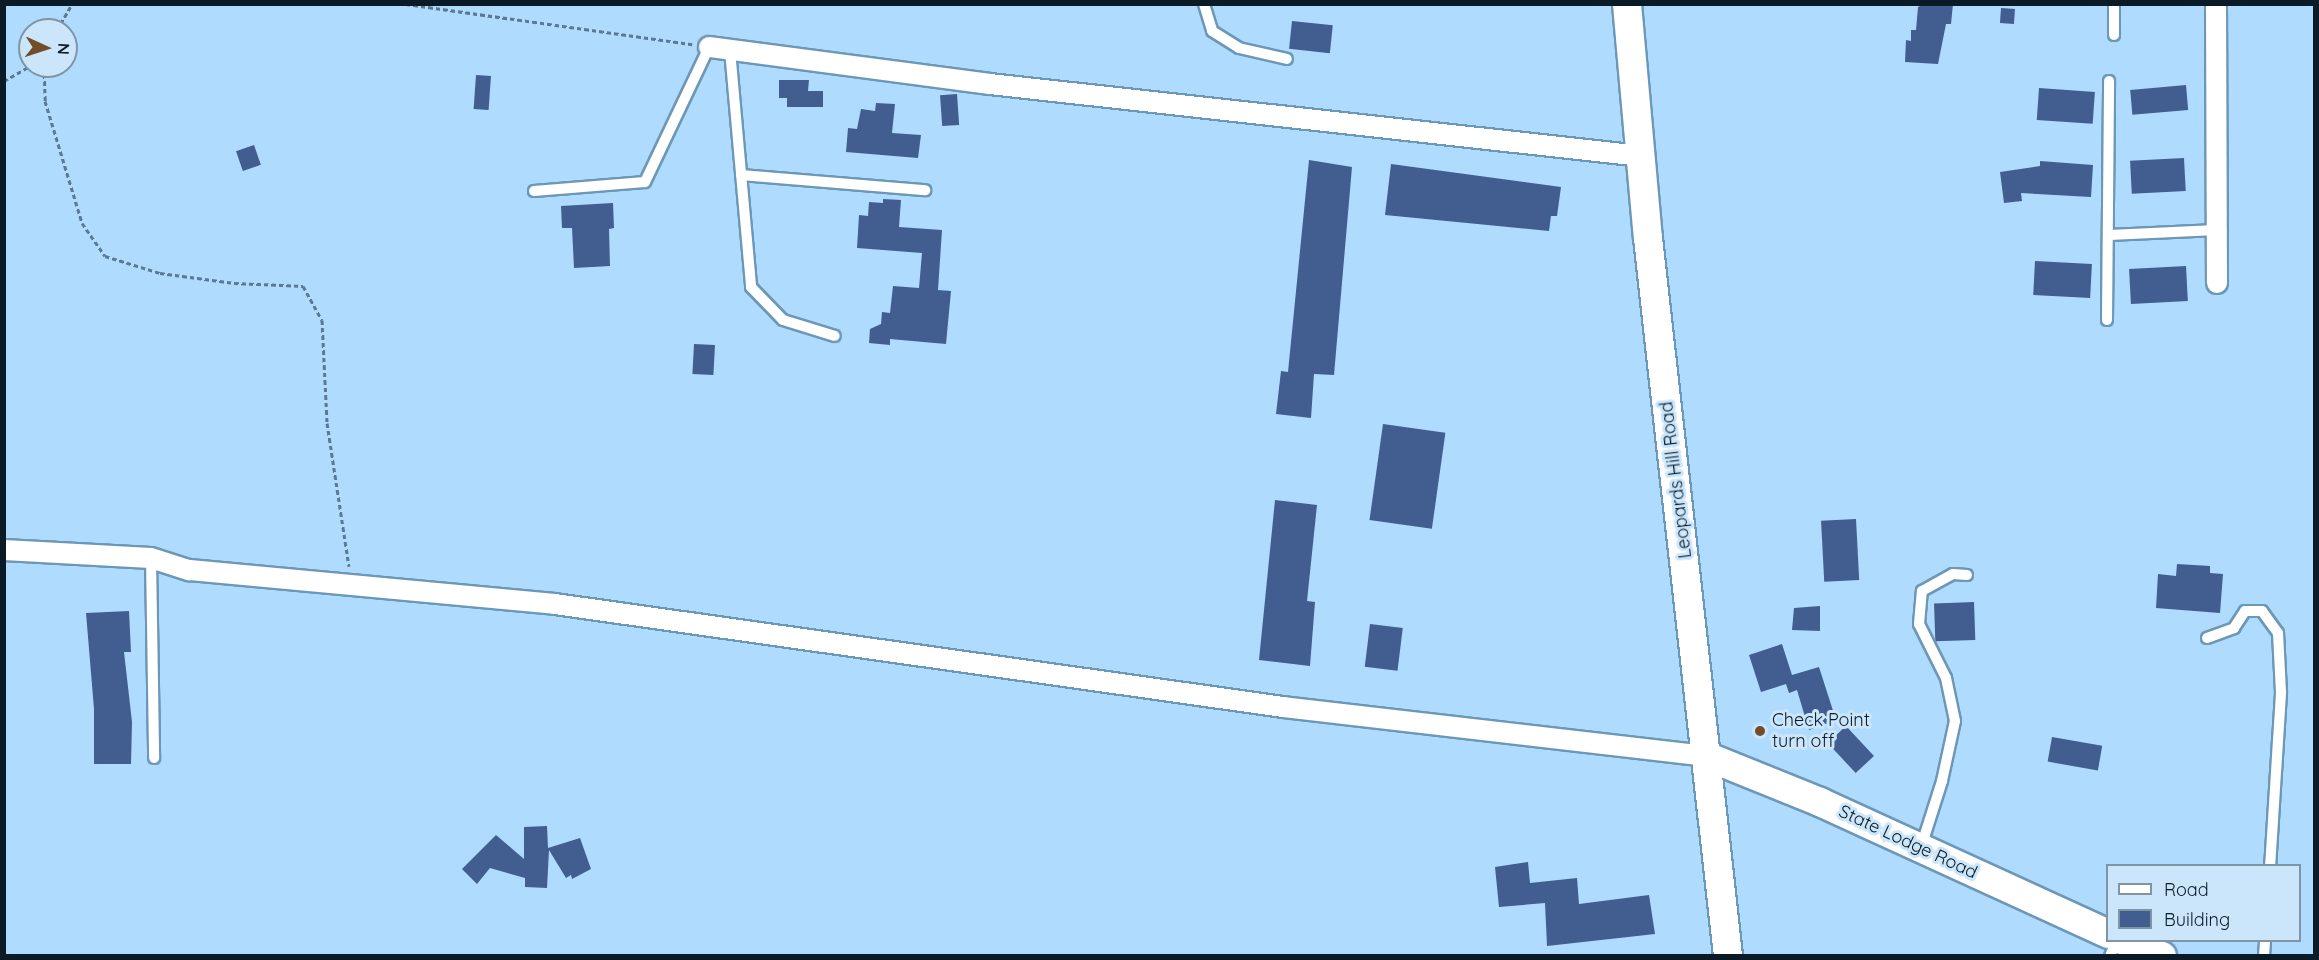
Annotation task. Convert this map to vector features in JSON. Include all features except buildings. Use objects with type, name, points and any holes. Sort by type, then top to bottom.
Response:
[{"type":"main road","name":"Leopards Hill Road","points":[[1627,4],[1641,156],[1728,955]]},
{"type":"main road","name":"State Lodge Road","points":[[1706,756],[1921,848],[2106,933]]},
{"type":"main road","points":[[2127,942],[2162,956]]},
{"type":"street","points":[[2216,4],[2217,283]]},
{"type":"street","points":[[709,47],[990,84],[1641,156]]},
{"type":"street","points":[[4,550],[152,558],[189,570],[555,603],[1283,707],[1706,756]]},
{"type":"lane","points":[[1204,4],[1212,31],[1239,48],[1287,59]]},
{"type":"lane","points":[[2114,4],[2114,35]]},
{"type":"lane","points":[[534,190],[645,182],[709,47]]},
{"type":"lane","points":[[730,50],[751,287],[783,320],[835,336]]},
{"type":"lane","points":[[2107,320],[2109,81]]},
{"type":"lane","points":[[741,175],[925,190]]},
{"type":"lane","points":[[2109,235],[2217,230]]},
{"type":"lane","points":[[152,558],[154,758]]},
{"type":"lane","points":[[1921,848],[1942,781],[1955,721],[1946,678],[1919,624],[1922,591],[1953,574],[1967,575]]},
{"type":"lane","points":[[2207,638],[2234,628],[2245,611],[2262,611],[2278,633],[2281,693],[2270,864]]},
{"type":"lane","points":[[2110,956],[2116,942]]},
{"type":"lane","points":[[1723,956],[1728,955]]},
{"type":"path","points":[[64,18],[72,4]]},
{"type":"path","points":[[406,4],[709,47]]},
{"type":"path","points":[[4,81],[18,73]]},
{"type":"path","points":[[44,78],[45,101],[82,223],[105,256],[160,273],[234,284],[303,286],[321,320],[327,423],[352,585]]},
{"type":"place","name":"Check Point turn off","points":[[1760,731]]}]
